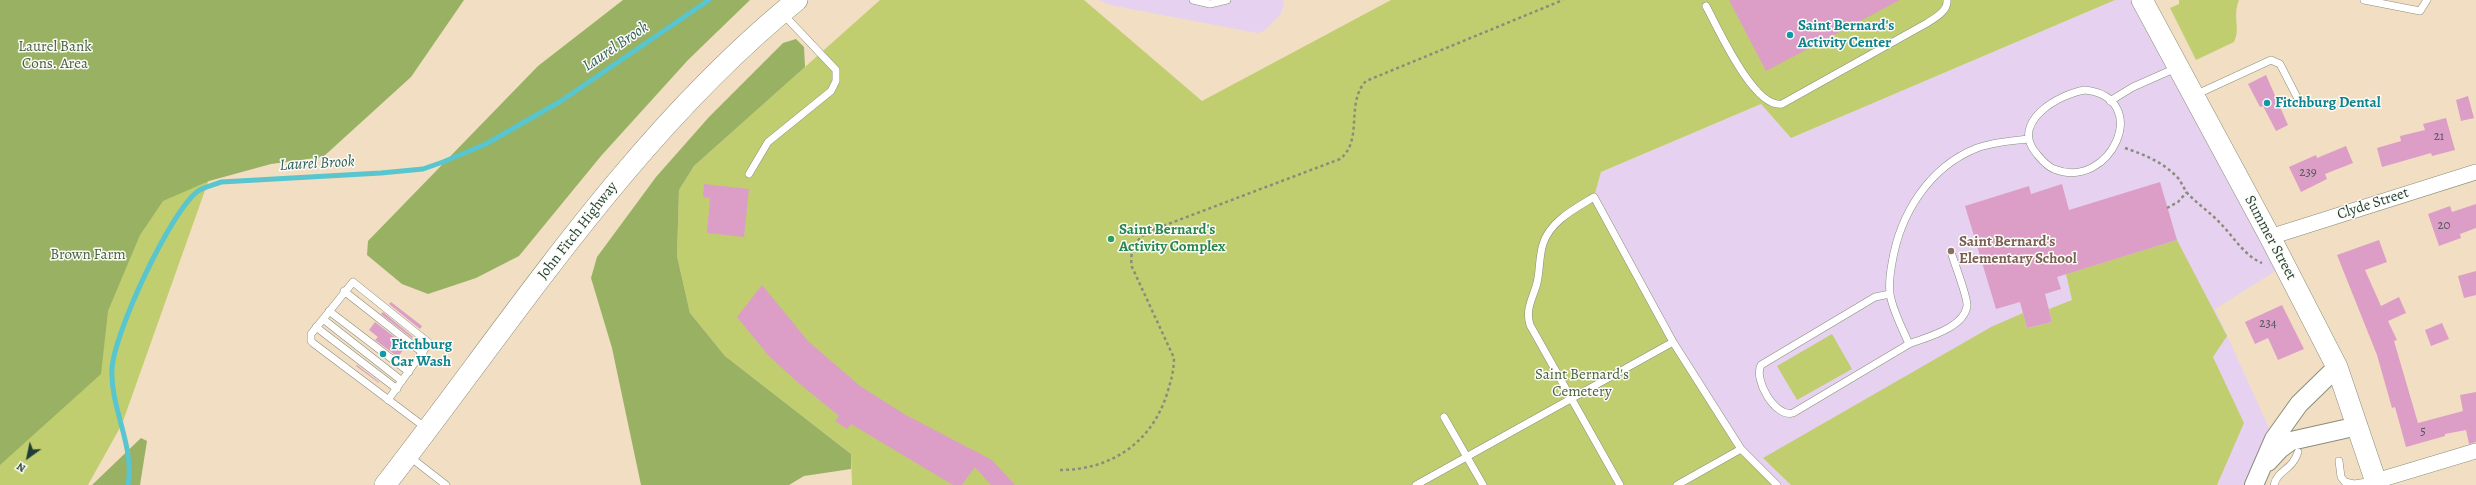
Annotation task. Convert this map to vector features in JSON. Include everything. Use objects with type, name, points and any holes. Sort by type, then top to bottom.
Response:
[{"type":"main road","name":"Summer Street","points":[[2142,0],[2270,237],[2337,367],[2377,483]]},
{"type":"main road","name":"John Fitch Highway","points":[[385,485],[551,266],[667,122],[789,6]]},
{"type":"street","name":"Clyde Street","points":[[2270,237],[2476,172]]},
{"type":"street","points":[[2271,471],[2274,439],[2299,404],[2337,367]]},
{"type":"street","points":[[2254,485],[2271,471],[2280,448],[2291,441],[2358,426]]},
{"type":"street","points":[[2377,483],[2476,451]]},
{"type":"lane","points":[[1193,0],[1210,4],[1226,0]]},
{"type":"lane","points":[[1706,6],[1749,82],[1766,99],[1777,105],[1926,23],[1943,10],[1948,0]]},
{"type":"lane","points":[[2364,0],[2420,12],[2428,0]]},
{"type":"lane","points":[[749,174],[768,142],[831,91],[836,80],[836,70],[789,6]]},
{"type":"lane","points":[[2194,96],[2271,60],[2280,64],[2300,103]]},
{"type":"lane","points":[[2110,101],[2133,87],[2178,67]]},
{"type":"lane","points":[[2085,90],[2093,91],[2110,101],[2119,110],[2122,120],[2121,130],[2114,144],[2099,164],[2080,172],[2069,173],[2046,164],[2032,149],[2028,140],[2032,122],[2038,113],[2069,94],[2085,90]]},
{"type":"lane","points":[[1909,344],[1897,318],[1890,294],[1890,272],[1894,247],[1905,216],[1937,174],[1956,159],[1978,148],[2028,140]]},
{"type":"lane","points":[[1620,485],[1530,325],[1528,312],[1536,285],[1542,249],[1547,235],[1561,219],[1594,197],[1673,342],[1741,449],[1778,485]]},
{"type":"lane","points":[[1890,294],[1875,297],[1766,361],[1759,369],[1760,381],[1777,409],[1787,415],[1909,344],[1953,325],[1963,316],[1967,305],[1952,255]]},
{"type":"lane","points":[[388,400],[425,351],[429,343],[425,338],[353,282],[344,291],[316,327],[310,339],[313,343],[388,400],[428,430]]},
{"type":"lane","points":[[344,291],[425,351]]},
{"type":"lane","points":[[329,311],[409,372]]},
{"type":"lane","points":[[323,319],[402,381]]},
{"type":"lane","points":[[316,327],[397,389]]},
{"type":"lane","points":[[1416,485],[1673,342]]},
{"type":"lane","points":[[1444,417],[1483,485]]},
{"type":"lane","points":[[1677,485],[1741,449]]},
{"type":"lane","points":[[2274,485],[2271,471],[2293,464],[2298,452]]},
{"type":"lane","points":[[408,456],[446,485]]},
{"type":"lane","points":[[2339,461],[2341,477],[2345,482],[2354,484],[2377,483]]},
{"type":"path","points":[[1060,470],[1096,467],[1126,453],[1153,425],[1164,403],[1174,369],[1174,358],[1132,267],[1132,252],[1141,237],[1147,232],[1340,159],[1349,149],[1355,99],[1366,81],[1563,0]]},
{"type":"path","points":[[2114,144],[2152,158],[2166,167],[2187,192],[2221,224],[2254,260],[2264,264],[2284,265]]},
{"type":"path","points":[[2167,208],[2178,202],[2187,192]]},
{"type":"shaded area","points":[[1099,0],[1283,0],[1284,6],[1280,15],[1264,31],[1257,33],[1110,5]]},
{"type":"shaded area","name":"Saint Bernard's Elementary School","points":[[2115,0],[2142,0],[2285,265],[2215,309],[2274,439],[2254,485],[1777,485],[1741,449],[1673,342],[1594,197],[1601,172],[1761,104],[1791,138]]},
{"type":"green space","name":"Brown Farm","points":[[0,0],[401,0],[445,28],[386,56],[214,165],[122,424],[88,485],[0,485]]},
{"type":"green space","name":"Brown Farm","points":[[0,0],[464,0],[411,77],[323,157],[271,164],[209,181],[163,201],[140,235],[108,311],[101,374],[0,465]]},
{"type":"green space","points":[[623,0],[750,0],[688,60],[601,156],[519,256],[476,278],[428,294],[402,284],[367,255],[368,241],[538,66]]},
{"type":"green space","name":"Saint Bernard's Activity Complex","points":[[880,0],[1084,0],[1202,101],[1391,0],[2115,0],[1791,138],[1761,104],[1601,172],[1594,197],[1673,342],[1741,449],[1777,485],[852,485],[851,454],[725,356],[690,313],[677,256],[679,190],[694,166]]},
{"type":"green space","points":[[2179,0],[2239,0],[2236,12],[2237,32],[2234,42],[2196,60],[2170,8],[2179,4]]},
{"type":"green space","points":[[796,39],[804,47],[805,67],[694,166],[679,190],[677,256],[690,313],[725,356],[851,454],[851,469],[804,476],[789,485],[641,485],[612,348],[591,278],[597,257],[656,177],[709,117],[783,43]]},
{"type":"green space","points":[[2177,240],[2227,336],[2213,357],[2244,423],[2217,485],[1791,485],[1763,458],[1991,327],[2023,313],[2027,328],[2052,322],[2049,309],[2072,300],[2066,274]]},
{"type":"green space","points":[[1832,334],[1852,369],[1797,400],[1777,366]]},
{"type":"green space","points":[[141,438],[147,441],[140,485],[92,485]]},
{"type":"building","name":"Saint Bernard's Activity Center","points":[[1729,0],[1900,0],[1766,71]]},
{"type":"building","name":"Fitchburg Dental","points":[[2266,75],[2288,125],[2276,131],[2263,106],[2260,107],[2248,84]]},
{"type":"building","points":[[2468,96],[2474,118],[2461,121],[2456,100]]},
{"type":"building","points":[[2446,118],[2455,150],[2432,156],[2431,153],[2382,167],[2377,148],[2401,141],[2400,136],[2425,130],[2423,124]]},
{"type":"building","points":[[2346,146],[2353,163],[2325,174],[2327,179],[2301,192],[2289,167],[2316,155],[2317,158]]},
{"type":"building","points":[[2160,182],[2177,240],[2057,277],[2061,289],[2045,294],[2052,322],[2027,328],[2020,302],[1996,309],[1965,206],[2029,186],[2031,194],[2062,184],[2069,210]]},
{"type":"building","points":[[704,184],[749,189],[744,237],[707,233],[710,198],[703,197]]},
{"type":"building","points":[[2476,204],[2476,228],[2460,234],[2461,238],[2439,246],[2428,214],[2450,206],[2452,212]]},
{"type":"building","points":[[2379,240],[2387,262],[2365,270],[2381,306],[2399,297],[2406,313],[2388,321],[2397,340],[2394,341],[2418,423],[2463,411],[2460,395],[2476,392],[2476,442],[2469,444],[2466,430],[2445,434],[2445,436],[2406,447],[2395,407],[2392,408],[2377,355],[2337,255]]},
{"type":"building","points":[[2476,271],[2476,295],[2464,298],[2458,276]]},
{"type":"building","points":[[762,285],[808,341],[860,386],[904,414],[992,460],[1015,485],[991,485],[975,467],[962,485],[953,485],[851,424],[847,429],[835,421],[839,416],[795,380],[768,355],[737,317]]},
{"type":"building","points":[[391,302],[422,326],[420,329],[389,304]]},
{"type":"building","points":[[2282,305],[2304,349],[2278,360],[2268,338],[2255,344],[2245,322]]},
{"type":"building","points":[[383,312],[413,337],[412,338],[381,314]]},
{"type":"building","points":[[375,322],[406,346],[398,357],[375,340],[378,337],[369,330]]},
{"type":"building","points":[[2442,323],[2449,339],[2431,346],[2425,330]]},
{"type":"building","points":[[357,365],[379,382],[379,383],[356,366]]},
{"type":"waterway","name":"Laurel Brook","points":[[128,485],[128,456],[112,384],[112,369],[115,352],[122,329],[145,274],[173,223],[186,203],[198,191],[221,182],[381,173],[423,169],[443,162],[486,144],[561,101],[709,0]]},
{"type":"place","name":"Saint Bernard's Activity Center","points":[[1790,35]]},
{"type":"place","name":"Fitchburg Dental","points":[[2267,103]]},
{"type":"place","name":"Saint Bernard's Activity Complex","points":[[1111,239]]},
{"type":"place","name":"Saint Bernard's Elementary School","points":[[1951,251]]},
{"type":"place","name":"Fitchburg Car Wash","points":[[383,354]]},
{"type":"park label","name":"Laurel Bank Cons. Area","points":[[55,56]]},
{"type":"park label","name":"Saint Bernard's Cemetery","points":[[1582,384]]}]
